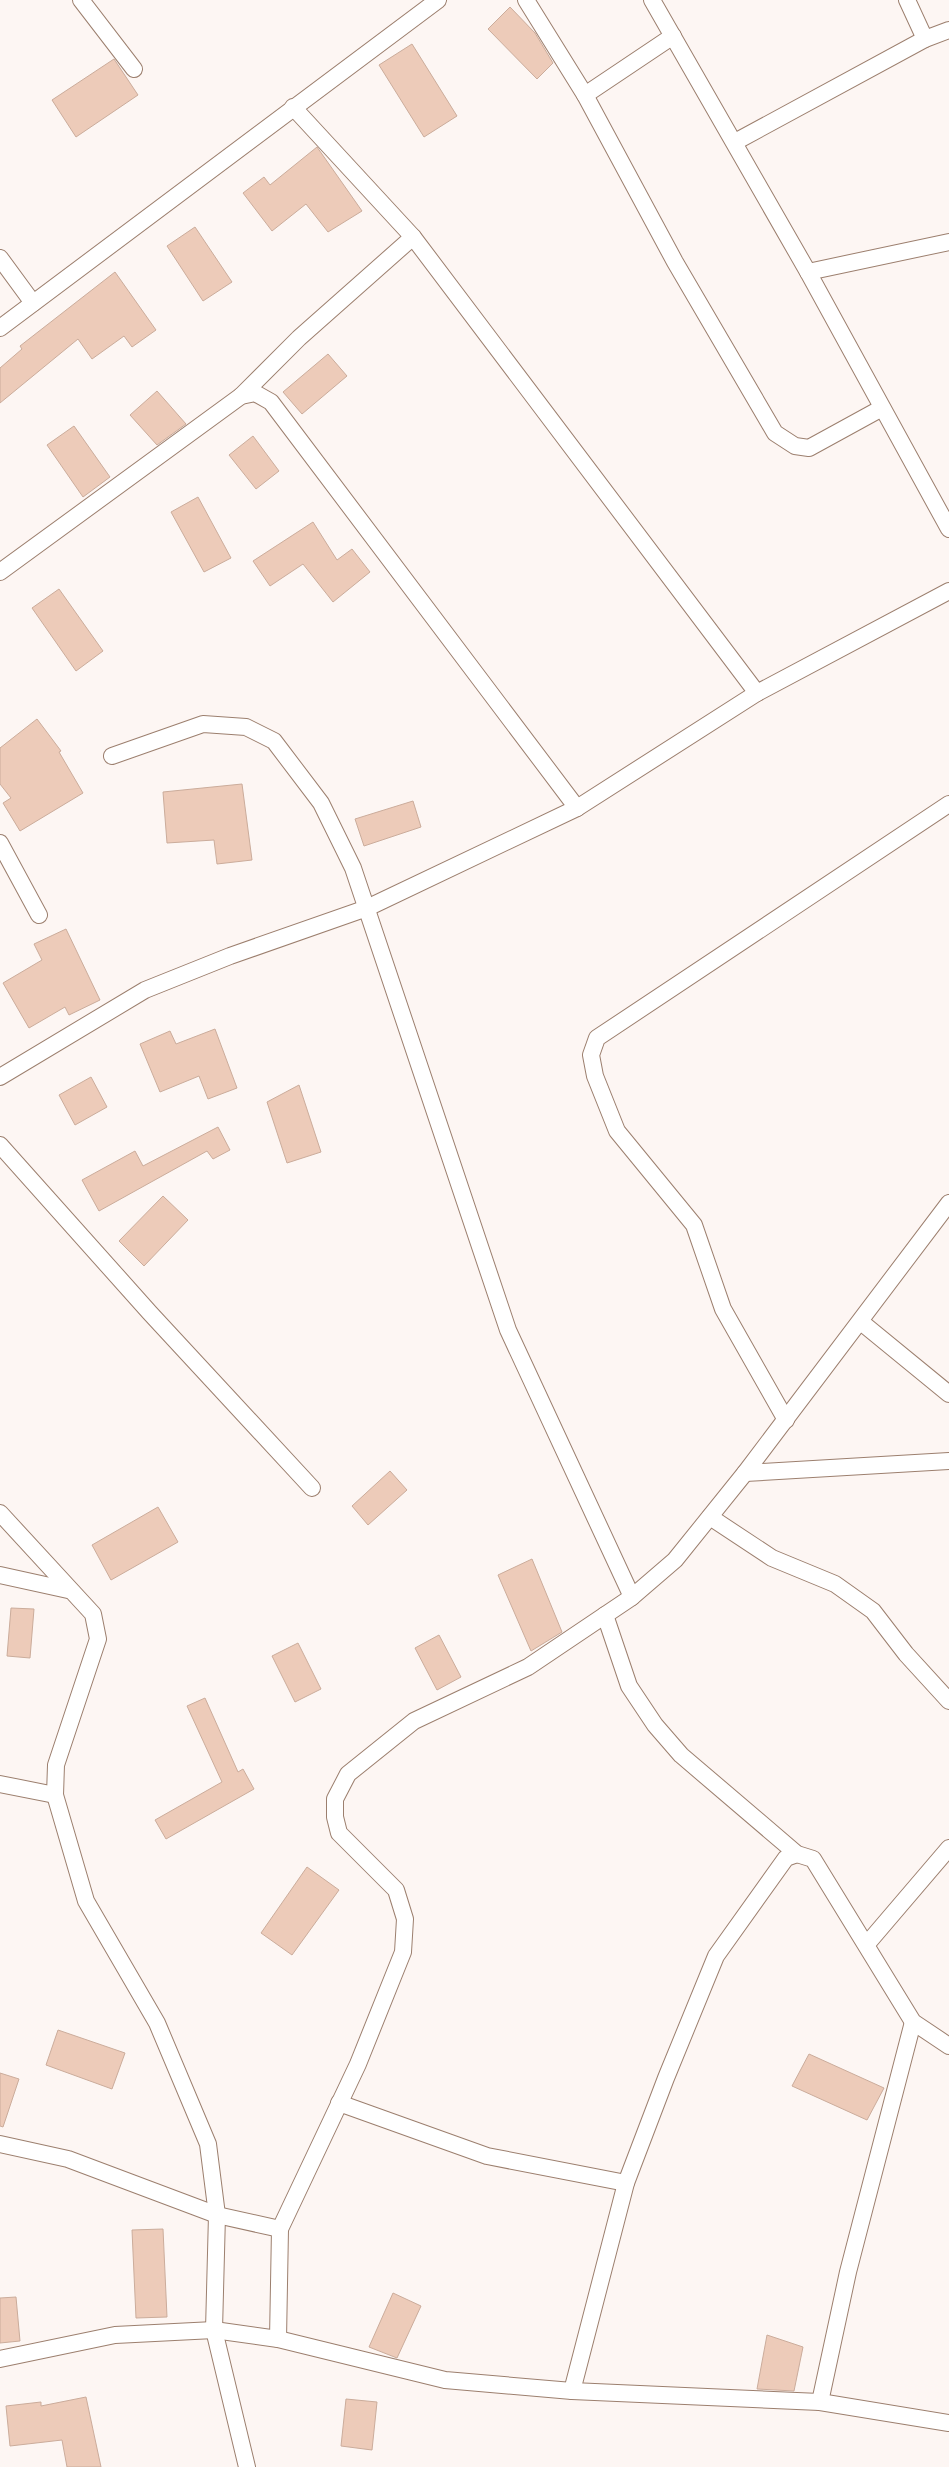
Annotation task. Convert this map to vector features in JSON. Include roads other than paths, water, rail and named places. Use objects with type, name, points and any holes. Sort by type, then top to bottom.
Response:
[{"type":"street","points":[[81,0],[134,69]]},
{"type":"street","points":[[0,328],[438,0]]},
{"type":"street","points":[[526,0],[585,95],[675,262],[775,433],[795,446],[809,448],[882,408]]},
{"type":"street","points":[[652,0],[808,272],[949,529]]},
{"type":"street","points":[[907,0],[925,39]]},
{"type":"street","points":[[735,142],[925,39],[949,30]]},
{"type":"street","points":[[585,95],[673,36]]},
{"type":"street","points":[[293,107],[413,237],[757,693]]},
{"type":"street","points":[[0,572],[241,396],[299,338],[413,237]]},
{"type":"street","points":[[808,272],[949,242]]},
{"type":"street","points":[[0,258],[33,303]]},
{"type":"street","points":[[241,396],[255,393],[271,402],[577,808]]},
{"type":"street","points":[[0,1077],[145,990],[230,956],[367,908],[577,808],[757,693],[949,591]]},
{"type":"street","points":[[112,756],[202,724],[246,727],[274,741],[321,803],[353,868],[508,1330],[632,1597]]},
{"type":"street","points":[[786,1420],[723,1309],[694,1225],[617,1131],[595,1076],[591,1055],[597,1038],[949,804]]},
{"type":"street","points":[[0,843],[39,915]]},
{"type":"street","points":[[0,1145],[150,1313],[312,1488]]},
{"type":"street","points":[[278,2340],[280,2229],[358,2064],[403,1952],[405,1919],[396,1890],[339,1833],[335,1817],[335,1799],[348,1774],[414,1721],[528,1667],[632,1597],[675,1560],[746,1473],[949,1203]]},
{"type":"street","points":[[860,1322],[949,1394]]},
{"type":"street","points":[[746,1473],[949,1461]]},
{"type":"street","points":[[0,1513],[68,1590],[93,1614],[98,1638],[56,1765],[55,1795],[86,1901],[157,2023],[208,2144],[217,2215],[214,2330],[247,2467]]},
{"type":"street","points":[[710,1517],[772,1558],[835,1584],[873,1611],[906,1654],[949,1701]]},
{"type":"street","points":[[0,1575],[68,1590]]},
{"type":"street","points":[[605,1616],[629,1686],[655,1725],[681,1756],[797,1854],[813,1859],[867,1944],[913,2022],[949,2046]]},
{"type":"street","points":[[0,1784],[55,1795]]},
{"type":"street","points":[[867,1944],[949,1848]]},
{"type":"street","points":[[572,2391],[626,2183],[716,1956],[786,1858],[797,1854]]},
{"type":"street","points":[[820,2402],[848,2272],[913,2022]]},
{"type":"street","points":[[339,2103],[487,2156],[626,2183]]},
{"type":"street","points":[[0,2144],[68,2159],[217,2215],[280,2229]]},
{"type":"street","points":[[0,2359],[115,2335],[214,2330],[278,2340],[445,2380],[572,2391],[820,2402],[949,2423]]}]
